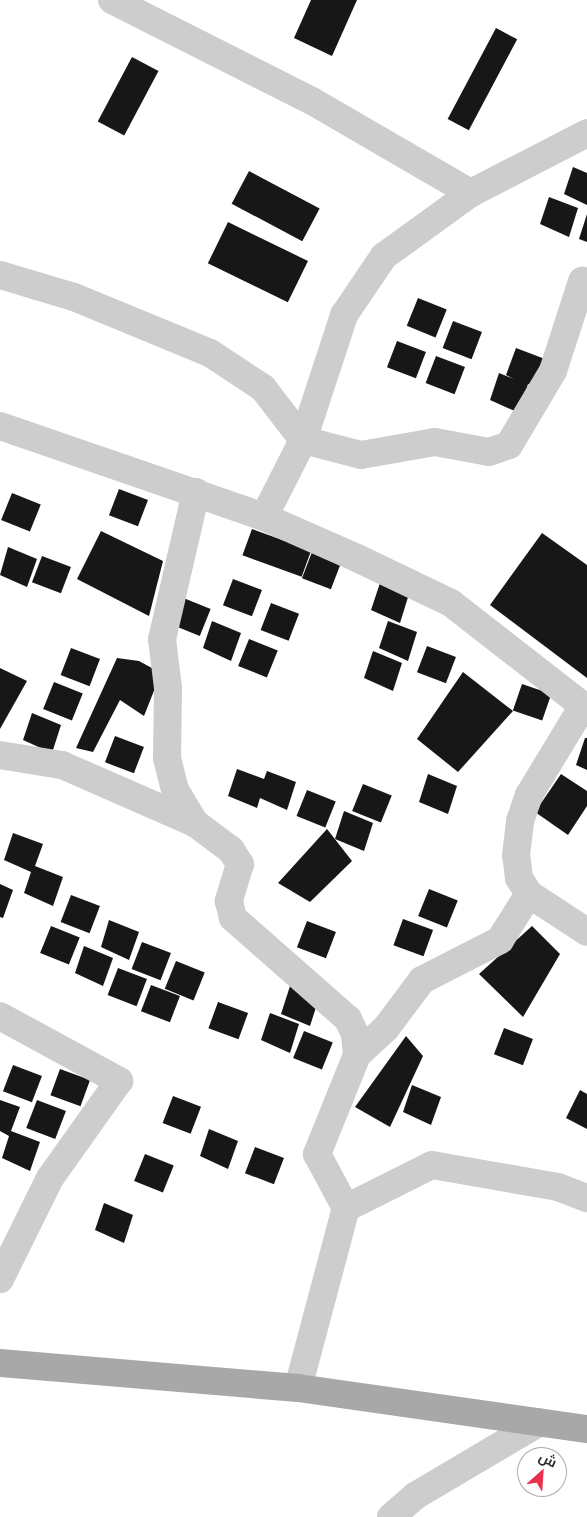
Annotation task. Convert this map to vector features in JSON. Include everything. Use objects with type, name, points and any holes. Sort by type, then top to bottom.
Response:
[{"type":"main road","points":[[0,1363],[298,1388],[587,1429]]},
{"type":"street","points":[[112,0],[312,101],[471,193]]},
{"type":"street","points":[[264,517],[303,440],[344,315],[384,256],[471,193],[587,133]]},
{"type":"street","points":[[0,275],[74,297],[210,353],[263,388],[303,440],[360,455],[435,442],[489,452],[509,445],[553,372],[582,281]]},
{"type":"street","points":[[0,426],[264,517],[451,603],[585,707],[529,795],[520,821],[516,856],[519,878],[529,894],[587,932]]},
{"type":"street","points":[[195,823],[175,790],[167,758],[168,688],[162,639],[196,492]]},
{"type":"street","points":[[0,755],[62,764],[195,823],[231,850],[240,864],[228,901],[233,918],[348,1019],[357,1055]]},
{"type":"street","points":[[298,1388],[346,1208],[317,1154],[357,1055],[386,1028],[422,980],[500,940],[529,894]]},
{"type":"street","points":[[0,1016],[119,1081],[50,1178],[0,1279]]},
{"type":"street","points":[[346,1208],[432,1165],[558,1187],[587,1198]]},
{"type":"street","points":[[391,1517],[415,1496],[540,1422]]},
{"type":"building","points":[[311,0],[357,0],[332,56],[294,38]]},
{"type":"building","points":[[496,28],[517,39],[469,130],[448,119]]},
{"type":"building","points":[[132,57],[158,71],[124,136],[98,121]]},
{"type":"building","points":[[573,167],[587,173],[587,205],[564,194]]},
{"type":"building","points":[[249,171],[320,209],[302,241],[232,204]]},
{"type":"building","points":[[549,197],[578,208],[569,237],[540,224]]},
{"type":"building","points":[[587,214],[587,242],[579,239]]},
{"type":"building","points":[[228,222],[308,261],[288,302],[208,263]]},
{"type":"building","points":[[418,298],[447,310],[436,337],[407,326]]},
{"type":"building","points":[[453,321],[482,332],[472,359],[443,348]]},
{"type":"building","points":[[397,341],[426,352],[416,378],[387,367]]},
{"type":"building","points":[[516,348],[545,359],[535,388],[528,384],[519,413],[490,400],[499,373],[514,379],[506,375]]},
{"type":"building","points":[[436,356],[465,367],[455,394],[426,383]]},
{"type":"building","points":[[119,489],[148,500],[138,526],[109,515]]},
{"type":"building","points":[[12,493],[41,505],[30,532],[1,520]]},
{"type":"building","points":[[252,529],[311,551],[302,577],[242,555]]},
{"type":"building","points":[[101,531],[163,561],[149,616],[77,579]]},
{"type":"building","points":[[542,533],[587,565],[587,678],[490,605]]},
{"type":"building","points":[[8,547],[37,559],[27,587],[0,575]]},
{"type":"building","points":[[312,552],[341,563],[331,589],[302,578]]},
{"type":"building","points":[[42,556],[71,567],[61,593],[32,582]]},
{"type":"building","points":[[233,579],[262,590],[252,616],[223,605]]},
{"type":"building","points":[[380,583],[409,594],[400,623],[371,610]]},
{"type":"building","points":[[181,597],[211,609],[200,636],[170,624]]},
{"type":"building","points":[[271,603],[299,614],[289,641],[261,630]]},
{"type":"building","points":[[212,621],[241,633],[231,661],[203,648]]},
{"type":"building","points":[[388,621],[417,632],[408,661],[379,648]]},
{"type":"building","points":[[249,639],[278,651],[267,678],[238,666]]},
{"type":"building","points":[[427,646],[456,657],[446,683],[417,672]]},
{"type":"building","points":[[71,648],[100,659],[90,686],[61,675]]},
{"type":"building","points":[[373,651],[402,663],[393,691],[364,678]]},
{"type":"building","points":[[117,658],[139,661],[161,673],[144,716],[120,700],[93,752],[76,748]]},
{"type":"building","points":[[0,668],[27,681],[0,729]]},
{"type":"building","points":[[463,672],[513,711],[458,772],[417,739]]},
{"type":"building","points":[[54,682],[83,694],[72,721],[43,709]]},
{"type":"building","points":[[522,684],[551,694],[542,721],[513,710]]},
{"type":"building","points":[[32,713],[61,725],[52,753],[23,740]]},
{"type":"building","points":[[115,736],[144,747],[134,773],[105,762]]},
{"type":"building","points":[[585,738],[587,738],[587,770],[576,765]]},
{"type":"building","points":[[237,769],[264,779],[267,771],[296,782],[287,810],[260,798],[257,808],[228,796]]},
{"type":"building","points":[[428,774],[457,786],[448,814],[419,802]]},
{"type":"building","points":[[561,774],[587,791],[587,806],[568,835],[535,812]]},
{"type":"building","points":[[363,784],[392,796],[381,823],[352,811]]},
{"type":"building","points":[[307,790],[336,802],[325,828],[297,816]]},
{"type":"building","points":[[344,811],[373,823],[364,851],[335,839]]},
{"type":"building","points":[[327,829],[352,861],[310,902],[278,883]]},
{"type":"building","points":[[13,833],[43,844],[35,866],[63,877],[53,906],[24,893],[31,872],[4,860]]},
{"type":"building","points":[[0,884],[13,890],[3,918],[0,917]]},
{"type":"building","points":[[429,889],[458,901],[447,928],[418,916]]},
{"type":"building","points":[[71,895],[100,906],[90,933],[61,922]]},
{"type":"building","points":[[403,919],[433,930],[423,956],[393,945]]},
{"type":"building","points":[[109,920],[139,932],[129,960],[101,947]]},
{"type":"building","points":[[307,921],[336,932],[326,958],[297,947]]},
{"type":"building","points":[[51,926],[80,938],[69,965],[40,953]]},
{"type":"building","points":[[532,926],[560,954],[523,1017],[479,974]]},
{"type":"building","points":[[142,942],[171,953],[161,980],[132,969]]},
{"type":"building","points":[[84,946],[113,958],[103,986],[75,973]]},
{"type":"building","points":[[176,961],[205,973],[194,1000],[165,989]]},
{"type":"building","points":[[118,968],[147,979],[137,1006],[108,995]]},
{"type":"building","points":[[151,985],[180,996],[170,1022],[141,1011]]},
{"type":"building","points":[[290,986],[319,998],[310,1026],[281,1014]]},
{"type":"building","points":[[218,1002],[248,1013],[238,1039],[208,1028]]},
{"type":"building","points":[[270,1013],[299,1024],[290,1053],[261,1040]]},
{"type":"building","points":[[504,1028],[533,1039],[523,1065],[494,1054]]},
{"type":"building","points":[[304,1031],[333,1043],[322,1070],[293,1058]]},
{"type":"building","points":[[406,1036],[423,1056],[390,1127],[355,1107]]},
{"type":"building","points":[[13,1065],[42,1076],[32,1102],[3,1091]]},
{"type":"building","points":[[60,1069],[90,1080],[80,1106],[50,1095]]},
{"type":"building","points":[[412,1085],[441,1097],[431,1125],[403,1112]]},
{"type":"building","points":[[580,1090],[587,1094],[587,1129],[566,1118]]},
{"type":"building","points":[[173,1096],[201,1107],[191,1134],[163,1123]]},
{"type":"building","points":[[0,1100],[20,1107],[11,1131],[40,1142],[30,1171],[2,1158],[9,1136],[0,1131]]},
{"type":"building","points":[[37,1100],[66,1111],[55,1139],[26,1128]]},
{"type":"building","points":[[209,1129],[238,1141],[228,1169],[200,1156]]},
{"type":"building","points":[[255,1147],[284,1158],[274,1184],[245,1173]]},
{"type":"building","points":[[145,1154],[174,1166],[163,1193],[134,1181]]},
{"type":"building","points":[[104,1203],[133,1215],[124,1243],[95,1230]]}]
